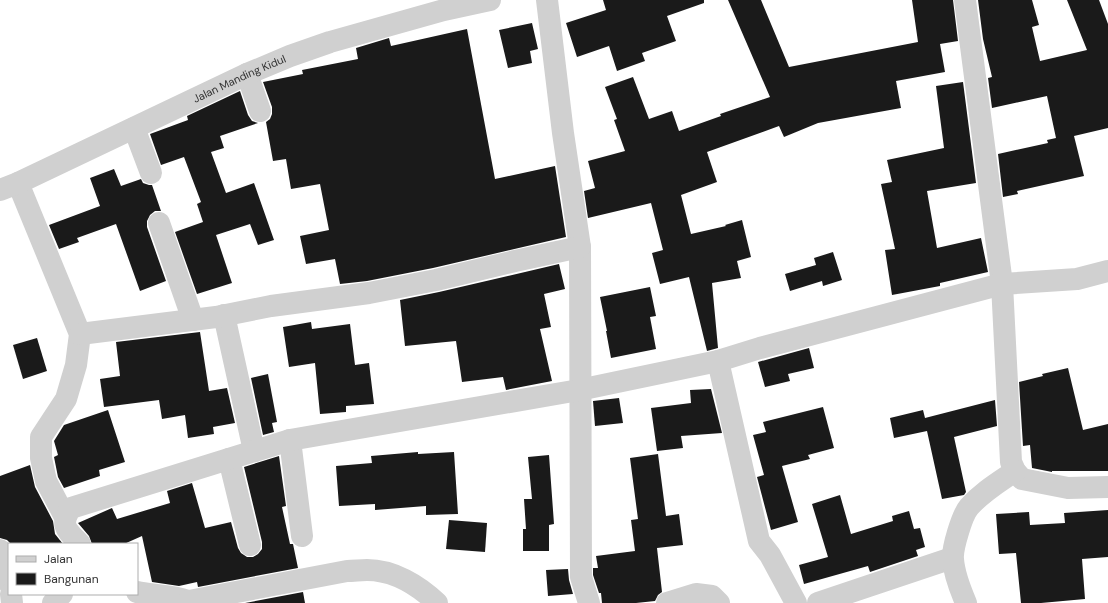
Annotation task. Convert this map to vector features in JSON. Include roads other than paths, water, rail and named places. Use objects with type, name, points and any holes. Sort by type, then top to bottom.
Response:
[{"type":"street","name":"Jalan Manding Kidul","points":[[9,186],[247,74],[290,56],[330,42],[444,10],[490,0]]},
{"type":"street","points":[[547,0],[563,133],[580,247],[581,577],[589,603]]},
{"type":"street","points":[[965,0],[1002,284],[1011,462],[1015,471],[1022,479],[1068,488],[1108,487]]},
{"type":"street","points":[[247,74],[260,111]]},
{"type":"street","points":[[134,128],[151,172]]},
{"type":"street","points":[[9,186],[80,334],[76,365],[66,399],[41,437],[41,458],[46,481],[65,517],[66,528],[79,543]]},
{"type":"street","points":[[159,223],[193,320]]},
{"type":"street","points":[[80,334],[193,320],[271,306],[369,293],[429,282],[580,247]]},
{"type":"street","points":[[65,517],[71,508],[290,440],[580,390],[718,361],[760,348],[1002,284],[1077,279],[1108,271]]},
{"type":"street","points":[[224,315],[254,451]]},
{"type":"street","points":[[718,361],[759,541],[770,555],[796,603]]},
{"type":"street","points":[[290,440],[302,536]]},
{"type":"street","points":[[229,459],[250,545]]},
{"type":"street","points":[[966,603],[959,588],[952,558],[959,527],[968,508],[983,493],[1015,471]]},
{"type":"street","points":[[0,550],[6,563],[8,576]]},
{"type":"street","points":[[818,603],[952,558]]},
{"type":"street","points":[[138,592],[181,598],[190,602],[348,571],[368,570],[392,574],[410,582],[425,591],[437,603]]},
{"type":"street","points":[[667,603],[696,594],[712,596],[719,603]]},
{"type":"street","points":[[53,603],[61,595]]}]
